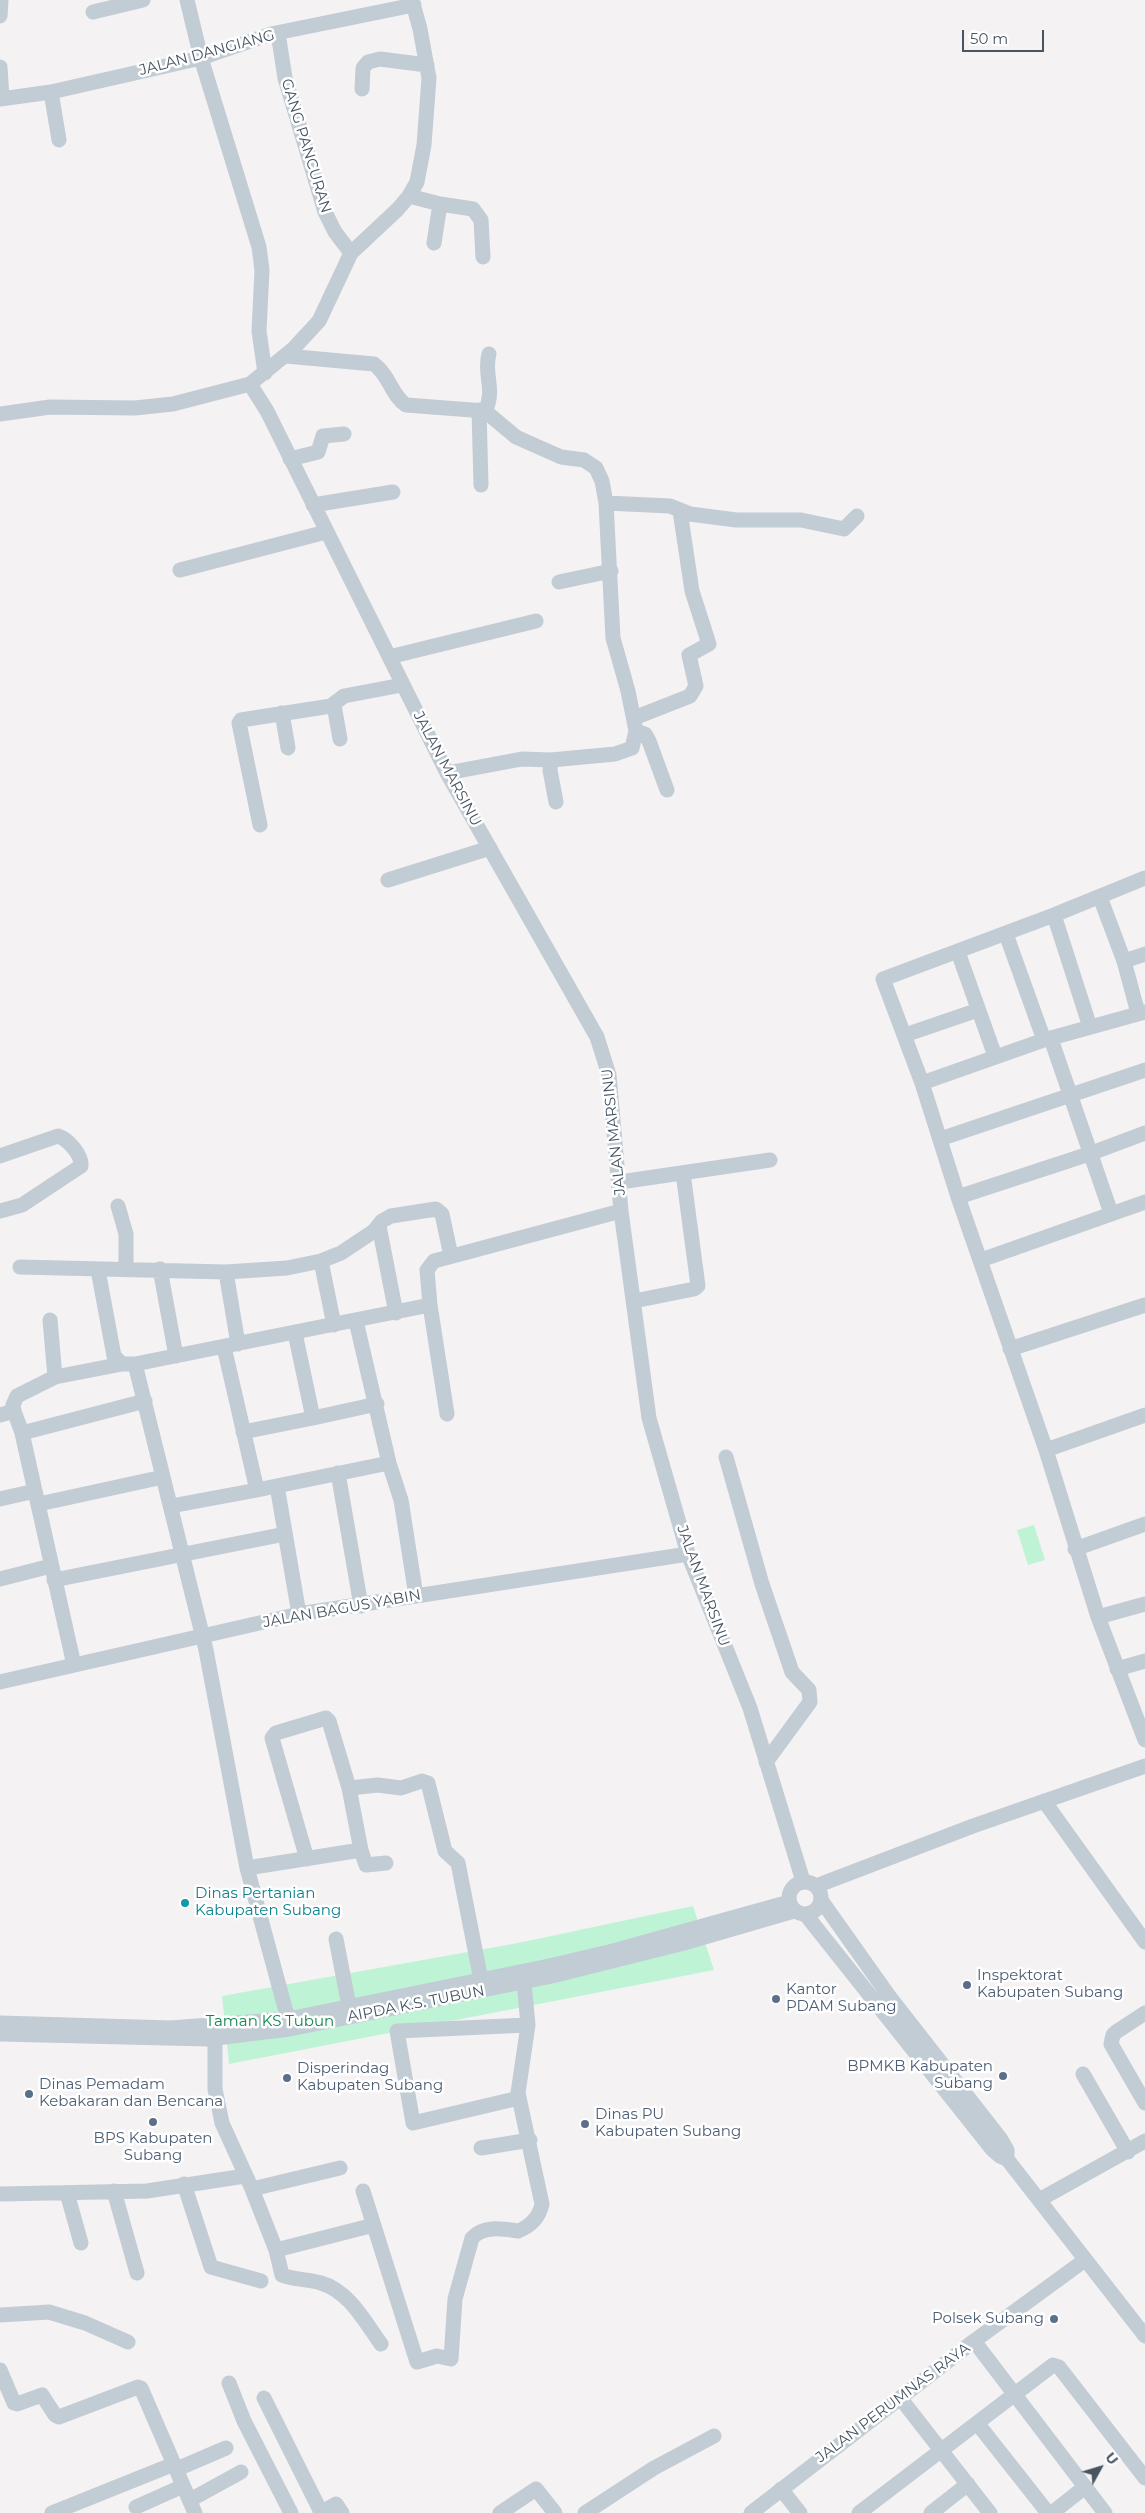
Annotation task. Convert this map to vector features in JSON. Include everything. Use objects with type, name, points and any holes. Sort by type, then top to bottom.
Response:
[{"type":"street","points":[[0,16],[1,0]]},
{"type":"street","points":[[92,12],[143,0]]},
{"type":"street","points":[[187,0],[201,58],[259,247],[262,270],[259,331],[265,372]]},
{"type":"street","points":[[0,414],[50,408],[135,408],[173,404],[250,384],[286,356],[319,320],[351,253],[409,196],[417,182],[424,145],[428,105],[427,65],[413,2]]},
{"type":"street","name":"JALAN DANGIANG","points":[[1,98],[51,92],[201,58],[278,33],[413,2]]},
{"type":"street","name":"GANG PANCURAN","points":[[278,33],[284,78],[325,212],[334,232],[351,253]]},
{"type":"street","points":[[362,89],[363,68],[368,62],[380,59],[427,65]]},
{"type":"street","points":[[0,67],[1,98]]},
{"type":"street","points":[[51,92],[59,140]]},
{"type":"street","points":[[409,196],[440,204],[473,209],[478,213],[481,220],[483,257]]},
{"type":"street","points":[[434,243],[440,204]]},
{"type":"street","points":[[482,410],[489,405],[490,382],[486,366],[488,354]]},
{"type":"street","points":[[286,356],[374,364],[383,371],[398,399],[406,405],[482,410],[516,437],[561,457],[592,464],[602,481],[606,503],[611,571],[613,638],[635,725],[632,748],[615,754],[551,760],[522,760],[447,773]]},
{"type":"street","name":"JALAN MARSINU","points":[[250,384],[290,459],[447,773],[597,1036],[609,1075],[615,1120],[621,1211],[649,1418],[688,1554],[750,1708],[766,1762],[814,1889],[889,1996],[1000,2138],[1007,2150],[1007,2159]]},
{"type":"street","points":[[481,485],[482,410]]},
{"type":"street","points":[[290,459],[318,452],[323,436],[344,434]]},
{"type":"street","points":[[313,505],[393,492]]},
{"type":"street","points":[[606,503],[670,506],[690,514],[736,520],[801,520],[844,529],[857,516]]},
{"type":"street","points":[[635,725],[690,696],[696,686],[689,655],[695,650],[709,646],[689,575],[680,511]]},
{"type":"street","points":[[180,570],[326,532]]},
{"type":"street","points":[[559,582],[611,571]]},
{"type":"street","points":[[389,657],[536,621]]},
{"type":"street","points":[[260,825],[239,723],[242,719],[334,705],[344,696],[402,685]]},
{"type":"street","points":[[334,705],[340,739]]},
{"type":"street","points":[[282,714],[288,748]]},
{"type":"street","points":[[635,725],[645,734],[649,741],[667,790]]},
{"type":"street","points":[[551,760],[550,770],[556,802]]},
{"type":"street","points":[[388,880],[490,848]]},
{"type":"street","points":[[1145,878],[1006,934],[883,979],[922,1083],[958,1197],[1046,1450],[1075,1549],[1098,1617],[1145,1740]]},
{"type":"street","points":[[922,1083],[995,1056],[1141,1012],[1100,896]]},
{"type":"street","points":[[1054,915],[1090,1027]]},
{"type":"street","points":[[1006,934],[1071,1094],[1089,1154],[1111,1213]]},
{"type":"street","points":[[958,952],[995,1056]]},
{"type":"street","points":[[1124,961],[1145,954]]},
{"type":"street","points":[[905,1035],[978,1010]]},
{"type":"street","points":[[940,1139],[1145,1070]]},
{"type":"street","points":[[958,1197],[1089,1154],[1145,1133]]},
{"type":"street","points":[[0,1156],[58,1136],[79,1154],[82,1166],[22,1205],[0,1212]]},
{"type":"street","points":[[620,1182],[770,1160]]},
{"type":"street","points":[[634,1301],[694,1289],[698,1286],[683,1173]]},
{"type":"street","points":[[981,1260],[1145,1202]]},
{"type":"street","points":[[118,1206],[126,1234],[126,1269]]},
{"type":"street","points":[[20,1267],[226,1272],[287,1268],[321,1261],[341,1253],[391,1216],[439,1210],[442,1214],[451,1256]]},
{"type":"street","points":[[447,1414],[430,1305],[427,1270],[434,1261],[621,1211]]},
{"type":"street","points":[[379,1226],[396,1313]]},
{"type":"street","points":[[321,1261],[334,1325]]},
{"type":"street","points":[[160,1269],[176,1356]]},
{"type":"street","points":[[98,1270],[114,1356],[129,1364],[145,1401],[202,1636],[247,1868],[288,2019]]},
{"type":"street","points":[[226,1272],[231,1345],[243,1432],[257,1490]]},
{"type":"street","points":[[74,1665],[22,1433],[7,1413],[17,1396],[55,1377],[176,1356],[430,1305]]},
{"type":"street","points":[[1010,1349],[1145,1305]]},
{"type":"street","points":[[50,1320],[55,1377]]},
{"type":"street","points":[[356,1321],[377,1404],[389,1463],[401,1500],[416,1596]]},
{"type":"street","points":[[295,1333],[313,1418]]},
{"type":"street","points":[[22,1433],[145,1401]]},
{"type":"street","points":[[243,1432],[377,1404]]},
{"type":"street","points":[[1046,1450],[1145,1415]]},
{"type":"street","points":[[726,1457],[762,1584],[792,1672],[808,1690],[811,1697],[810,1702],[766,1762]]},
{"type":"street","points":[[171,1506],[389,1463]]},
{"type":"street","points":[[338,1473],[361,1606]]},
{"type":"street","points":[[0,1499],[37,1497],[163,1477]]},
{"type":"street","points":[[277,1486],[299,1614]]},
{"type":"street","points":[[1075,1549],[1145,1524]]},
{"type":"street","points":[[0,1580],[182,1554],[285,1534]]},
{"type":"street","name":"JALAN BAGUS YABIN","points":[[0,1682],[299,1614],[361,1606],[688,1554]]},
{"type":"street","points":[[1098,1617],[1145,1604]]},
{"type":"street","points":[[1117,1669],[1145,1660]]},
{"type":"street","points":[[306,1858],[272,1736],[327,1719],[349,1788],[366,1866],[386,1863]]},
{"type":"street","points":[[1145,1766],[972,1826],[814,1889],[791,1888],[796,1909],[992,2148],[1000,2156],[1007,2159],[1145,2336]]},
{"type":"street","points":[[349,1788],[378,1785],[400,1788],[422,1781],[430,1786],[445,1851],[458,1864],[481,1980]]},
{"type":"street","points":[[1044,1801],[1145,1942]]},
{"type":"street","points":[[247,1868],[361,1850]]},
{"type":"street","points":[[796,1909],[816,1910],[814,1889]]},
{"type":"street","name":"AIPDA K.S. TUBUN","points":[[0,2023],[171,2028],[288,2019],[481,1980],[796,1909]]},
{"type":"street","name":"AIPDA K.S. TUBUN","points":[[0,2034],[92,2038],[215,2038],[290,2029],[524,1982],[667,1948],[796,1909]]},
{"type":"street","points":[[336,1939],[349,2006]]},
{"type":"street","points":[[363,2191],[417,2362],[437,2356],[451,2359],[455,2299],[472,2238],[485,2230],[518,2231],[535,2220],[540,2213],[542,2204],[530,2140],[519,2098],[528,2025],[524,1982]]},
{"type":"street","points":[[1145,2013],[1112,2035],[1110,2044],[1145,2103]]},
{"type":"street","points":[[519,2098],[413,2123],[397,2031],[528,2025]]},
{"type":"street","points":[[215,2038],[215,2089],[222,2123],[276,2250],[282,2275],[311,2280],[336,2290],[356,2309],[380,2344]]},
{"type":"street","points":[[1083,2074],[1128,2152]]},
{"type":"street","points":[[481,2148],[530,2140]]},
{"type":"street","points":[[1039,2200],[1145,2141]]},
{"type":"street","points":[[0,2194],[147,2191],[184,2184],[248,2182],[340,2168]]},
{"type":"street","points":[[184,2184],[207,2261],[211,2267],[262,2281]]},
{"type":"street","points":[[114,2191],[137,2273]]},
{"type":"street","points":[[66,2192],[81,2243]]},
{"type":"street","points":[[276,2250],[374,2225]]},
{"type":"street","name":"JALAN PERUMNAS RAYA","points":[[751,2513],[974,2341],[1085,2260]]},
{"type":"street","points":[[0,2315],[49,2312],[85,2323],[128,2342]]},
{"type":"street","points":[[974,2341],[1105,2513]]},
{"type":"street","points":[[865,2511],[1050,2366],[1056,2365],[1145,2478]]},
{"type":"street","points":[[0,2370],[14,2403],[17,2404],[42,2395],[55,2415],[59,2417],[138,2387],[141,2388],[193,2507],[242,2472]]},
{"type":"street","points":[[228,2383],[244,2421],[292,2513]]},
{"type":"street","points":[[264,2398],[321,2513],[336,2504],[342,2513]]},
{"type":"street","points":[[901,2399],[990,2513]]},
{"type":"street","points":[[977,2423],[1050,2513],[1085,2487]]},
{"type":"street","points":[[585,2513],[654,2468],[714,2436]]},
{"type":"street","points":[[52,2513],[226,2448]]},
{"type":"street","points":[[931,2513],[968,2484]]},
{"type":"street","points":[[136,2507],[184,2486]]},
{"type":"street","points":[[500,2513],[536,2489],[555,2513]]},
{"type":"street","points":[[781,2489],[800,2513]]},
{"type":"green space","points":[[1034,1525],[1045,1560],[1028,1565],[1017,1530]]},
{"type":"green space","name":"Taman KS Tubun","points":[[693,1906],[714,1970],[229,2064],[222,1996],[518,1943]]},
{"type":"place","name":"Dinas Pertanian Kabupaten Subang","points":[[185,1903]]},
{"type":"place","name":"Inspektorat Kabupaten Subang","points":[[967,1985]]},
{"type":"place","name":"Kantor PDAM Subang","points":[[776,1999]]},
{"type":"place","name":"BPMKB Kabupaten Subang","points":[[1003,2076]]},
{"type":"place","name":"Disperindag Kabupaten Subang","points":[[287,2078]]},
{"type":"place","name":"Dinas Pemadam Kebakaran dan Bencana","points":[[29,2094]]},
{"type":"place","name":"BPS Kabupaten Subang","points":[[153,2122]]},
{"type":"place","name":"Dinas PU Kabupaten Subang","points":[[585,2124]]},
{"type":"place","name":"Polsek Subang","points":[[1054,2319]]}]
